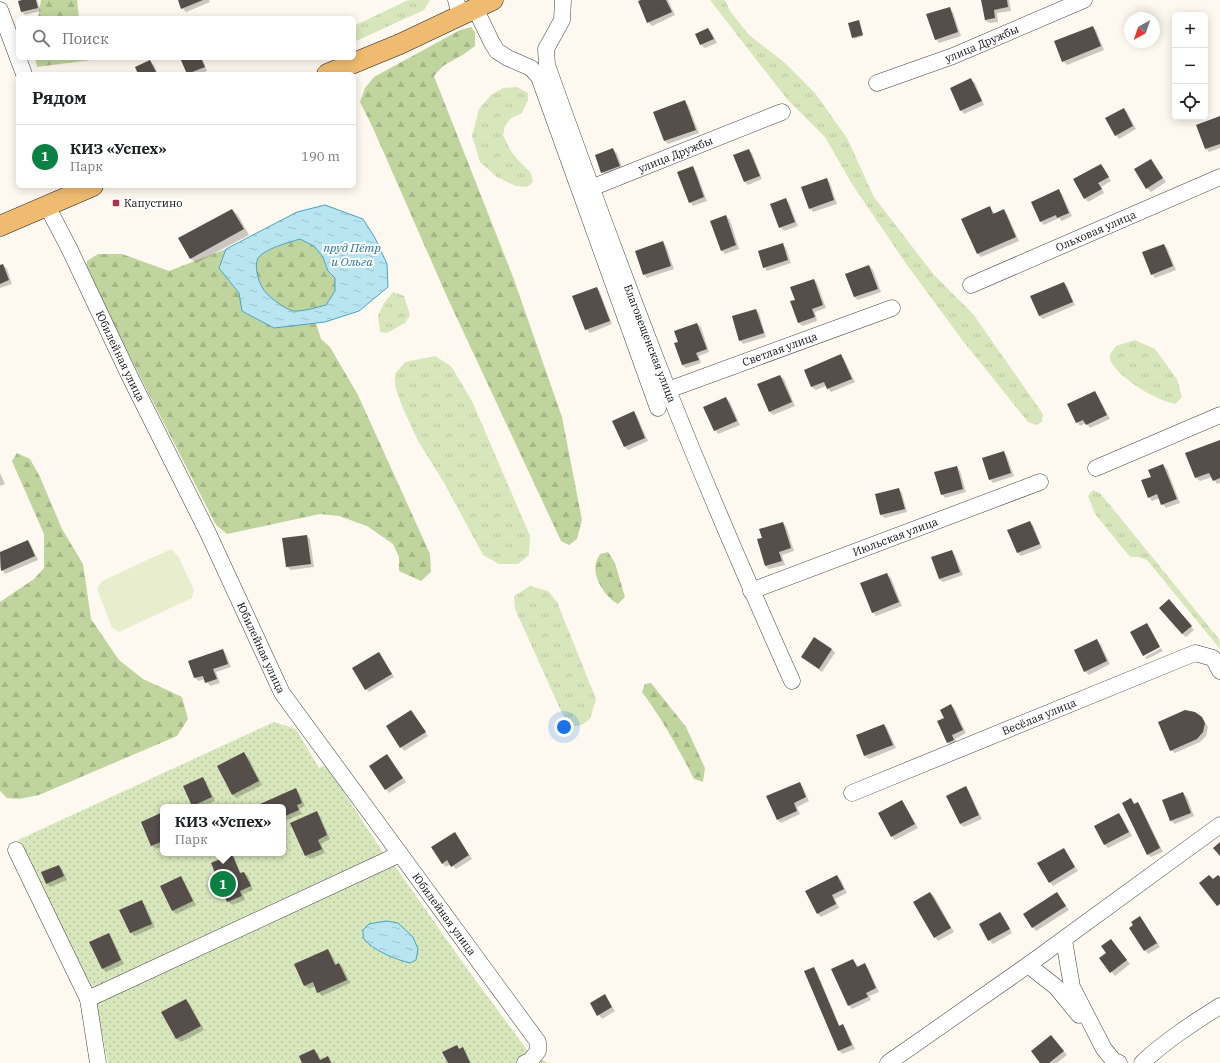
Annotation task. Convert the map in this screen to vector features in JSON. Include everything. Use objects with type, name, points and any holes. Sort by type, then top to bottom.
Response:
[{"type":"main road","points":[[332,72],[400,44],[463,8],[493,0]]},
{"type":"main road","points":[[0,226],[47,206],[67,191],[83,188]]},
{"type":"street","name":"Благовещенская улица","points":[[563,0],[562,20],[546,49],[547,65],[591,188],[668,390],[751,591],[792,681]]},
{"type":"street","name":"улица Дружбы","points":[[877,84],[953,56],[1084,0]]},
{"type":"street","points":[[463,8],[497,51],[508,58],[531,68],[539,77],[658,408]]},
{"type":"street","points":[[0,10],[16,53]]},
{"type":"street","points":[[19,60],[23,72]]},
{"type":"street","name":"улица Дружбы","points":[[591,188],[782,112]]},
{"type":"street","name":"Ольховая улица","points":[[971,284],[1220,177]]},
{"type":"street","name":"Юбилейная улица","points":[[47,206],[69,248],[130,377],[208,532],[282,693],[538,1042],[538,1051],[530,1061],[525,1063]]},
{"type":"street","name":"Светлая улица","points":[[668,390],[892,308]]},
{"type":"street","points":[[1096,468],[1220,415]]},
{"type":"street","name":"Июльская улица","points":[[751,591],[1040,482]]},
{"type":"street","name":"Весёлая улица","points":[[852,793],[1195,653],[1213,658],[1220,671]]},
{"type":"street","points":[[888,1063],[1064,940],[1220,825]]},
{"type":"street","points":[[16,850],[88,999],[98,1063]]},
{"type":"street","points":[[88,999],[400,854]]},
{"type":"street","points":[[1064,940],[1072,987],[1094,1033],[1104,1049],[1114,1061],[1119,1063]]},
{"type":"street","points":[[1028,965],[1056,987],[1094,1033]]},
{"type":"street","points":[[1142,1063],[1154,1052],[1199,1019],[1220,1006]]},
{"type":"green space","points":[[41,0],[77,0],[79,16],[38,16]]},
{"type":"green space","points":[[408,0],[430,0],[424,10],[356,41],[356,25]]},
{"type":"green space","points":[[710,0],[725,0],[730,11],[749,35],[785,63],[815,93],[847,138],[874,197],[934,275],[973,314],[1043,414],[1042,422],[1036,425],[1028,422],[963,341],[907,265],[852,184],[825,137],[787,99]]},
{"type":"green space","points":[[471,27],[475,32],[475,46],[443,66],[434,76],[513,277],[562,417],[582,520],[577,539],[569,545],[561,541],[448,299],[373,128],[360,102],[365,88],[374,77],[460,30]]},
{"type":"green space","points":[[35,60],[91,60],[37,67]]},
{"type":"green space","points":[[517,87],[528,93],[528,100],[522,113],[511,118],[505,126],[503,135],[511,151],[531,173],[533,182],[527,187],[516,186],[497,177],[480,162],[472,136],[479,109],[491,95],[503,88]]},
{"type":"green space","points":[[300,239],[314,246],[323,257],[328,271],[335,278],[335,291],[326,305],[293,311],[285,308],[267,294],[258,277],[256,265],[258,258],[266,252],[278,246]]},
{"type":"green space","points":[[226,249],[219,268],[239,293],[242,311],[274,328],[316,323],[321,339],[330,347],[358,395],[430,554],[431,572],[421,581],[399,571],[399,557],[393,544],[367,526],[339,516],[320,514],[227,534],[216,525],[86,271],[87,261],[98,254],[122,254],[169,271]]},
{"type":"green space","points":[[393,292],[404,296],[410,315],[405,323],[387,333],[380,332],[378,316],[384,303]]},
{"type":"green space","points":[[1135,340],[1155,349],[1177,379],[1182,397],[1175,404],[1167,402],[1141,389],[1118,371],[1112,364],[1110,354],[1116,346]]},
{"type":"green space","points":[[435,356],[451,366],[472,401],[530,536],[529,555],[518,564],[499,564],[483,555],[443,481],[418,441],[402,406],[395,386],[395,374],[405,362]]},
{"type":"green space","points":[[17,453],[30,459],[40,477],[62,529],[83,564],[91,619],[119,660],[143,679],[182,697],[188,719],[177,736],[39,795],[19,799],[7,798],[0,791],[0,602],[34,579],[44,568],[44,534],[12,461]]},
{"type":"green space","points":[[1093,490],[1100,493],[1219,639],[1220,649],[1147,560],[1138,557],[1130,557],[1095,514],[1088,496]]},
{"type":"green space","points":[[171,549],[178,556],[194,590],[192,598],[119,632],[112,628],[97,589],[102,581]]},
{"type":"green space","points":[[608,552],[615,563],[625,597],[618,604],[609,597],[601,586],[595,569],[596,562],[600,554]]},
{"type":"green space","points":[[530,586],[548,591],[557,602],[596,699],[590,719],[583,724],[572,727],[566,722],[515,609],[514,596]]},
{"type":"green space","points":[[651,683],[686,727],[705,768],[703,782],[694,779],[670,734],[642,692],[645,684]]},
{"type":"green space","points":[[274,722],[296,729],[319,768],[326,765],[384,854],[397,869],[468,970],[528,1051],[548,1063],[108,1063],[93,990],[18,840]]},
{"type":"water","name":"пруд Пётр и Ольга","points":[[325,205],[363,219],[375,238],[387,264],[388,287],[359,311],[325,322],[274,328],[242,311],[239,293],[219,268],[226,249],[297,212]],"holes":[[[300,239],[314,246],[323,257],[328,271],[335,278],[335,291],[326,305],[297,311],[285,308],[264,290],[256,269],[258,258],[278,246]]]},
{"type":"water","points":[[386,921],[398,923],[413,937],[418,949],[416,960],[410,963],[398,960],[379,951],[364,939],[363,930],[369,924]]},
{"type":"building","points":[[36,0],[38,8],[21,12],[18,1]]},
{"type":"building","points":[[178,0],[203,0],[181,9]]},
{"type":"building","points":[[666,0],[672,12],[647,23],[638,1]]},
{"type":"building","points":[[981,0],[1007,0],[1008,7],[994,10],[995,18],[985,20]]},
{"type":"building","points":[[950,7],[958,32],[935,40],[926,14]]},
{"type":"building","points":[[859,20],[863,35],[852,38],[848,23]]},
{"type":"building","points":[[1093,26],[1101,46],[1062,62],[1054,41]]},
{"type":"building","points":[[708,28],[714,39],[700,45],[695,34]]},
{"type":"building","points":[[150,60],[156,72],[137,72],[135,67]]},
{"type":"building","points":[[181,60],[202,60],[205,67],[192,72],[186,72]]},
{"type":"building","points":[[971,78],[982,101],[960,111],[950,88]]},
{"type":"building","points":[[685,100],[696,130],[664,141],[653,112]]},
{"type":"building","points":[[1124,108],[1133,126],[1115,136],[1105,118]]},
{"type":"building","points":[[1220,116],[1220,144],[1205,149],[1196,125]]},
{"type":"building","points":[[613,148],[620,166],[601,173],[595,155]]},
{"type":"building","points":[[749,149],[760,176],[744,182],[733,155]]},
{"type":"building","points":[[1151,159],[1163,178],[1146,189],[1134,169]]},
{"type":"building","points":[[1101,164],[1109,177],[1098,183],[1102,189],[1084,199],[1073,179]]},
{"type":"building","points":[[693,166],[704,197],[689,203],[677,172]]},
{"type":"building","points":[[827,178],[834,200],[809,209],[801,187]]},
{"type":"building","points":[[1059,189],[1069,213],[1057,218],[1056,215],[1040,222],[1031,202]]},
{"type":"building","points":[[786,198],[795,222],[779,228],[770,204]]},
{"type":"building","points":[[990,206],[993,214],[1004,209],[1016,237],[977,254],[961,219]]},
{"type":"building","points":[[232,209],[244,229],[190,259],[178,238]]},
{"type":"building","points":[[726,215],[736,245],[721,251],[710,221]]},
{"type":"building","points":[[663,241],[671,266],[643,275],[635,251]]},
{"type":"building","points":[[783,243],[788,260],[763,268],[758,251]]},
{"type":"building","points":[[1164,244],[1173,266],[1151,275],[1142,252]]},
{"type":"building","points":[[3,264],[9,280],[0,284],[0,265]]},
{"type":"building","points":[[869,265],[878,289],[854,297],[845,274]]},
{"type":"building","points":[[814,279],[823,305],[812,309],[815,317],[798,323],[790,301],[795,300],[790,287]]},
{"type":"building","points":[[1064,282],[1073,302],[1039,316],[1030,296]]},
{"type":"building","points":[[597,287],[610,321],[585,330],[572,296]]},
{"type":"building","points":[[756,309],[764,333],[739,341],[732,316]]},
{"type":"building","points":[[697,323],[707,349],[696,353],[699,360],[682,365],[674,343],[678,342],[674,331]]},
{"type":"building","points":[[841,354],[852,379],[827,389],[824,382],[811,387],[804,370]]},
{"type":"building","points":[[780,375],[792,402],[769,412],[757,384]]},
{"type":"building","points":[[1095,391],[1107,415],[1086,425],[1083,420],[1076,423],[1067,404]]},
{"type":"building","points":[[726,397],[737,421],[714,431],[703,407]]},
{"type":"building","points":[[634,411],[645,438],[624,447],[612,421]]},
{"type":"building","points":[[1220,440],[1220,478],[1213,481],[1209,473],[1195,478],[1185,453]]},
{"type":"building","points":[[1004,451],[1011,473],[989,480],[982,458]]},
{"type":"building","points":[[1163,464],[1177,499],[1161,505],[1157,494],[1148,498],[1141,480],[1151,477],[1148,470]]},
{"type":"building","points":[[957,466],[963,489],[941,495],[934,472]]},
{"type":"building","points":[[899,488],[905,509],[880,515],[875,494]]},
{"type":"building","points":[[1030,521],[1040,544],[1017,553],[1007,530]]},
{"type":"building","points":[[783,522],[791,548],[779,552],[782,561],[765,566],[757,539],[762,538],[759,529]]},
{"type":"building","points":[[307,535],[311,564],[286,567],[282,538]]},
{"type":"building","points":[[28,540],[35,556],[1,571],[0,552]]},
{"type":"building","points":[[952,550],[960,572],[939,579],[931,557]]},
{"type":"building","points":[[887,573],[899,602],[872,613],[860,583]]},
{"type":"building","points":[[1169,599],[1192,626],[1182,634],[1159,608]]},
{"type":"building","points":[[1147,623],[1160,647],[1143,656],[1130,632]]},
{"type":"building","points":[[814,637],[832,649],[819,669],[801,657]]},
{"type":"building","points":[[1097,639],[1107,661],[1084,672],[1074,650]]},
{"type":"building","points":[[223,649],[228,664],[213,669],[217,679],[205,683],[203,676],[194,678],[188,661]]},
{"type":"building","points":[[379,652],[392,674],[365,690],[352,668]]},
{"type":"building","points":[[951,704],[963,730],[952,735],[954,740],[947,743],[937,721],[944,718],[940,710]]},
{"type":"building","points":[[411,710],[426,732],[400,748],[386,726]]},
{"type":"building","points":[[1185,710],[1195,712],[1202,717],[1205,723],[1203,732],[1197,739],[1170,751],[1158,722]]},
{"type":"building","points":[[884,724],[893,745],[864,756],[856,735]]},
{"type":"building","points":[[244,752],[259,781],[232,795],[217,766]]},
{"type":"building","points":[[387,754],[403,778],[385,790],[369,766]]},
{"type":"building","points":[[203,777],[212,797],[196,804],[191,804],[183,786]]},
{"type":"building","points":[[800,782],[806,797],[794,803],[797,811],[777,820],[766,796]]},
{"type":"building","points":[[966,786],[979,815],[960,824],[946,796]]},
{"type":"building","points":[[296,788],[302,803],[297,805],[299,810],[286,816],[286,804],[260,804]]},
{"type":"building","points":[[1183,792],[1191,813],[1170,821],[1162,800]]},
{"type":"building","points":[[1131,798],[1134,804],[1138,802],[1160,848],[1147,855],[1122,803]]},
{"type":"building","points":[[902,800],[915,824],[891,837],[878,813]]},
{"type":"building","points":[[317,811],[327,835],[318,840],[322,849],[305,856],[290,823]]},
{"type":"building","points":[[160,813],[160,842],[151,846],[141,822]]},
{"type":"building","points":[[1119,813],[1129,832],[1104,845],[1094,826]]},
{"type":"building","points":[[455,832],[469,855],[451,867],[447,860],[442,864],[431,847]]},
{"type":"building","points":[[1220,842],[1220,856],[1213,848]]},
{"type":"building","points":[[1064,848],[1075,867],[1049,883],[1037,863]]},
{"type":"building","points":[[227,856],[233,856],[240,873],[244,872],[251,886],[240,891],[242,896],[227,902],[211,863]]},
{"type":"building","points":[[59,865],[64,876],[46,884],[41,872]]},
{"type":"building","points":[[837,875],[844,889],[832,895],[836,904],[817,914],[805,891]]},
{"type":"building","points":[[1209,875],[1213,879],[1218,875],[1220,877],[1220,904],[1217,906],[1199,883]]},
{"type":"building","points":[[181,876],[193,901],[172,911],[160,886]]},
{"type":"building","points":[[930,892],[951,928],[934,938],[913,902]]},
{"type":"building","points":[[1057,892],[1066,906],[1032,928],[1023,914]]},
{"type":"building","points":[[142,900],[152,924],[130,933],[119,910]]},
{"type":"building","points":[[1000,912],[1010,929],[988,941],[979,924]]},
{"type":"building","points":[[1140,916],[1157,943],[1144,951],[1129,928],[1133,925],[1131,922]]},
{"type":"building","points":[[109,933],[121,960],[102,969],[89,942]]},
{"type":"building","points":[[1111,939],[1127,960],[1110,973],[1099,958],[1106,953],[1101,946]]},
{"type":"building","points":[[328,949],[335,965],[339,963],[347,980],[317,993],[313,982],[304,986],[294,964]]},
{"type":"building","points":[[853,959],[857,967],[865,963],[876,988],[866,993],[868,997],[848,1006],[831,969]]},
{"type":"building","points":[[814,967],[839,1026],[843,1024],[852,1045],[838,1051],[804,971]]},
{"type":"building","points":[[605,994],[612,1007],[597,1016],[590,1003]]},
{"type":"building","points":[[186,999],[201,1026],[176,1039],[161,1012]]},
{"type":"building","points":[[1051,1035],[1064,1051],[1049,1063],[1040,1063],[1031,1051]]},
{"type":"building","points":[[457,1045],[459,1049],[463,1047],[470,1063],[448,1063],[442,1052]]},
{"type":"building","points":[[314,1049],[320,1060],[328,1056],[331,1063],[302,1063],[299,1056]]},
{"type":"place","name":"Капустино","points":[[116,203]]},
{"type":"place","name":"КИЗ «Успех»","points":[[223,884]]}]
